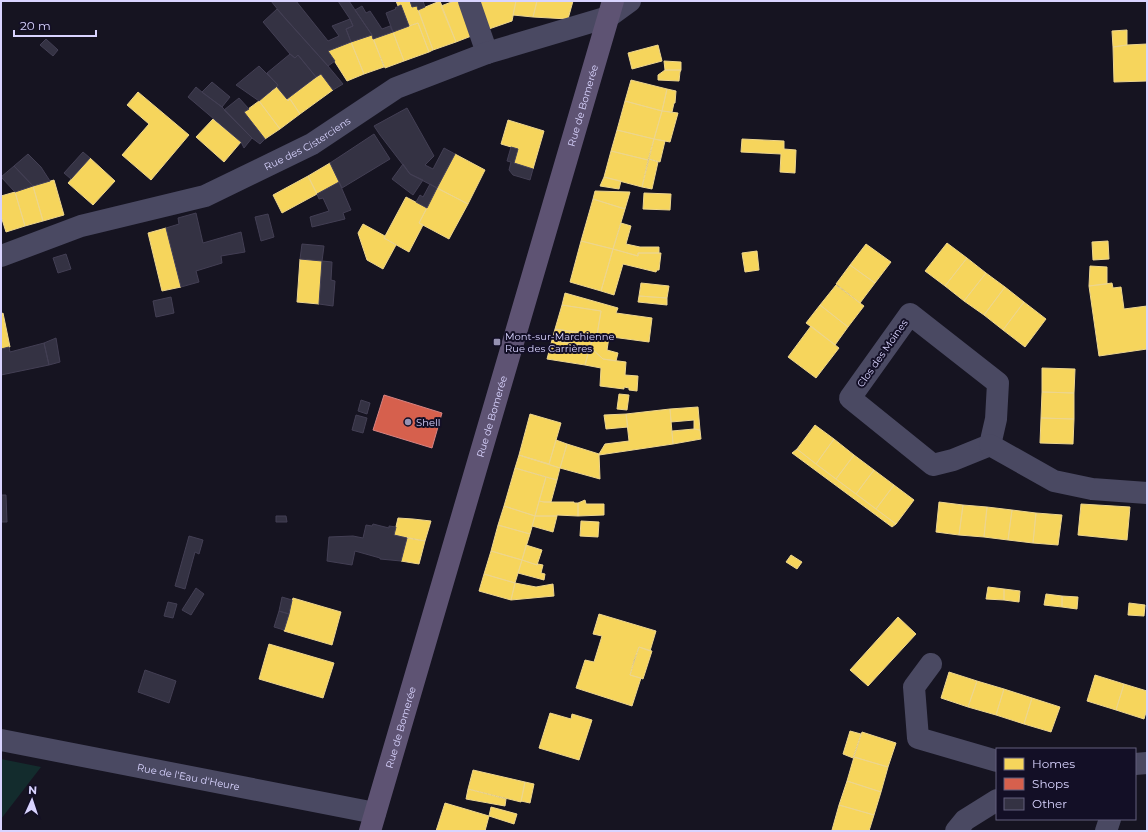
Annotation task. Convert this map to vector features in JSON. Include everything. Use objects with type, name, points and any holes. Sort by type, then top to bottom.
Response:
[{"type":"main road","name":"Rue de Bomerée","points":[[373,822],[610,9]]},
{"type":"street","points":[[469,1],[487,53]]},
{"type":"street","name":"Rue des Cisterciens","points":[[1,256],[81,226],[204,196],[312,144],[396,88],[630,1]]},
{"type":"street","name":"Clos des Moines","points":[[910,314],[998,383],[996,419],[990,445],[953,460],[933,465],[850,398],[910,314]]},
{"type":"street","points":[[990,445],[1054,481],[1092,490],[1147,493]]},
{"type":"street","points":[[931,664],[914,687],[918,738],[996,762]]},
{"type":"street","name":"Rue de l'Eau d'Heure","points":[[1,740],[373,822]]},
{"type":"street","points":[[1136,764],[1147,763]]},
{"type":"street","points":[[956,831],[966,820],[996,801]]},
{"type":"street","points":[[1106,831],[1110,820]]},
{"type":"green space","points":[[1,759],[41,767],[1,819]]},
{"type":"building: Homes","points":[[396,1],[410,1],[412,7],[417,6],[433,50],[429,52],[418,23],[409,26],[401,5],[398,6]]},
{"type":"building: Homes","points":[[440,1],[456,42],[433,50],[418,10]]},
{"type":"building: Homes","points":[[454,1],[462,1],[474,35],[456,42],[441,6]]},
{"type":"building: Homes","points":[[475,1],[516,1],[512,21],[486,30]]},
{"type":"building: Homes","points":[[516,1],[537,1],[533,17],[513,15]]},
{"type":"building: Homes","points":[[537,1],[573,1],[568,19],[533,17]]},
{"type":"building: Homes","points":[[418,23],[429,52],[404,61],[393,32]]},
{"type":"building: Homes","points":[[1127,30],[1127,45],[1113,47],[1112,31]]},
{"type":"building: Homes","points":[[393,32],[404,61],[385,68],[373,39]]},
{"type":"building: Homes","points":[[372,35],[384,67],[364,74],[351,42]]},
{"type":"building: Homes","points":[[351,42],[364,74],[347,81],[328,51]]},
{"type":"building: Homes","points":[[1147,44],[1147,81],[1114,82],[1113,47]]},
{"type":"building: Homes","points":[[658,45],[662,61],[632,69],[628,53]]},
{"type":"building: Homes","points":[[664,61],[681,62],[681,70],[665,70]]},
{"type":"building: Homes","points":[[665,70],[681,70],[679,81],[658,80],[658,75]]},
{"type":"building: Homes","points":[[321,74],[333,90],[300,114],[290,99],[288,101],[287,99]]},
{"type":"building: Homes","points":[[631,80],[667,89],[662,111],[625,101]]},
{"type":"building: Homes","points":[[277,87],[288,101],[290,99],[300,114],[280,129],[259,101]]},
{"type":"building: Homes","points":[[667,89],[676,91],[675,103],[672,112],[662,111]]},
{"type":"building: Homes","points":[[138,92],[189,135],[151,180],[122,155],[149,124],[127,105]]},
{"type":"building: Homes","points":[[259,101],[280,129],[265,139],[244,112]]},
{"type":"building: Homes","points":[[625,101],[662,111],[654,139],[617,130]]},
{"type":"building: Homes","points":[[662,111],[678,113],[670,142],[654,139]]},
{"type":"building: Homes","points":[[213,119],[241,142],[224,162],[196,137]]},
{"type":"building: Homes","points":[[508,120],[544,131],[533,169],[514,163],[518,149],[501,144]]},
{"type":"building: Homes","points":[[617,130],[654,139],[648,160],[611,151]]},
{"type":"building: Homes","points":[[654,139],[665,141],[660,162],[649,159]]},
{"type":"building: Homes","points":[[742,139],[784,141],[784,149],[796,150],[795,173],[780,172],[781,154],[741,152]]},
{"type":"building: Homes","points":[[611,151],[648,160],[642,187],[604,177]]},
{"type":"building: Homes","points":[[455,154],[485,170],[468,204],[437,188]]},
{"type":"building: Homes","points":[[90,158],[115,181],[93,205],[68,183]]},
{"type":"building: Homes","points":[[649,159],[658,162],[652,189],[642,187]]},
{"type":"building: Homes","points":[[330,163],[339,182],[317,194],[308,176]]},
{"type":"building: Homes","points":[[308,176],[317,194],[282,213],[273,195]]},
{"type":"building: Homes","points":[[604,177],[621,181],[619,189],[600,186]]},
{"type":"building: Homes","points":[[54,180],[64,215],[43,221],[33,186]]},
{"type":"building: Homes","points":[[33,186],[43,221],[25,226],[15,192]]},
{"type":"building: Homes","points":[[437,188],[468,204],[449,239],[419,223]]},
{"type":"building: Homes","points":[[595,191],[630,192],[625,209],[593,199]]},
{"type":"building: Homes","points":[[15,192],[25,226],[6,232],[1,216],[1,196]]},
{"type":"building: Homes","points":[[644,193],[671,194],[670,210],[643,209]]},
{"type":"building: Homes","points":[[406,197],[427,208],[419,223],[423,225],[409,252],[384,238]]},
{"type":"building: Homes","points":[[593,199],[625,209],[613,249],[581,241]]},
{"type":"building: Homes","points":[[621,223],[631,226],[626,244],[640,247],[659,247],[659,253],[638,253],[638,256],[613,249]]},
{"type":"building: Homes","points":[[363,224],[385,236],[384,238],[396,245],[383,269],[367,260],[358,233]]},
{"type":"building: Homes","points":[[166,228],[181,287],[162,291],[148,233]]},
{"type":"building: Homes","points":[[581,241],[613,249],[601,291],[570,282]]},
{"type":"building: Homes","points":[[1108,241],[1109,259],[1093,260],[1092,242]]},
{"type":"building: Homes","points":[[947,243],[967,258],[945,286],[925,271]]},
{"type":"building: Homes","points":[[866,244],[891,262],[875,283],[850,265]]},
{"type":"building: Homes","points":[[613,249],[638,256],[638,253],[661,253],[659,270],[656,272],[623,264],[614,295],[601,291]]},
{"type":"building: Homes","points":[[757,251],[759,270],[745,272],[742,253]]},
{"type":"building: Homes","points":[[967,258],[986,273],[964,301],[945,286]]},
{"type":"building: Homes","points":[[300,259],[322,261],[319,304],[297,302]]},
{"type":"building: Homes","points":[[850,265],[875,283],[860,303],[836,284]]},
{"type":"building: Homes","points":[[1090,266],[1107,267],[1107,284],[1089,286]]},
{"type":"building: Homes","points":[[986,273],[1005,287],[984,315],[964,301]]},
{"type":"building: Homes","points":[[641,283],[669,286],[667,298],[639,296]]},
{"type":"building: Homes","points":[[1112,283],[1113,288],[1121,287],[1124,309],[1147,306],[1147,349],[1099,356],[1089,286]]},
{"type":"building: Homes","points":[[836,285],[864,306],[848,327],[820,305]]},
{"type":"building: Homes","points":[[1005,287],[1024,302],[1003,330],[984,315]]},
{"type":"building: Homes","points":[[565,293],[618,308],[616,313],[652,318],[649,342],[597,335],[601,311],[562,305]]},
{"type":"building: Homes","points":[[639,296],[667,298],[667,305],[638,302]]},
{"type":"building: Homes","points":[[1024,302],[1046,319],[1025,347],[1003,330]]},
{"type":"building: Homes","points":[[562,305],[601,311],[597,335],[555,329]]},
{"type":"building: Homes","points":[[820,305],[848,327],[835,345],[806,323]]},
{"type":"building: Homes","points":[[3,313],[10,347],[1,349],[1,314]]},
{"type":"building: Homes","points":[[811,326],[839,348],[816,378],[788,357]]},
{"type":"building: Homes","points":[[555,329],[594,335],[590,347],[552,340]]},
{"type":"building: Homes","points":[[594,335],[609,337],[607,350],[618,353],[616,361],[603,359],[590,347]]},
{"type":"building: Homes","points":[[552,340],[590,347],[585,365],[547,359]]},
{"type":"building: Homes","points":[[590,347],[603,359],[626,362],[625,375],[638,376],[637,391],[629,390],[629,388],[624,387],[624,389],[600,386],[601,368],[585,365]]},
{"type":"building: Homes","points":[[1042,368],[1075,369],[1074,393],[1042,392]]},
{"type":"building: Homes","points":[[1042,392],[1074,393],[1074,419],[1041,418]]},
{"type":"building: Homes","points":[[619,394],[629,395],[627,410],[617,409]]},
{"type":"building: Homes","points":[[698,407],[700,430],[694,429],[694,420],[671,422],[670,409]]},
{"type":"building: Homes","points":[[670,409],[673,444],[599,455],[605,444],[629,441],[626,414]]},
{"type":"building: Homes","points":[[530,414],[561,423],[549,464],[519,455]]},
{"type":"building: Homes","points":[[626,414],[628,427],[606,429],[604,415]]},
{"type":"building: Homes","points":[[1041,418],[1074,419],[1073,444],[1040,443]]},
{"type":"building: Homes","points":[[815,425],[834,439],[816,464],[797,449]]},
{"type":"building: Homes","points":[[694,429],[700,430],[701,439],[673,444],[672,431]]},
{"type":"building: Homes","points":[[834,439],[854,455],[836,479],[816,464]]},
{"type":"building: Homes","points":[[556,440],[567,444],[560,468],[522,456],[549,464]]},
{"type":"building: Homes","points":[[567,444],[599,454],[600,479],[560,468]]},
{"type":"building: Homes","points":[[797,449],[896,524],[892,527],[792,453]]},
{"type":"building: Homes","points":[[519,455],[560,468],[557,480],[515,468]]},
{"type":"building: Homes","points":[[854,455],[874,470],[856,494],[836,479]]},
{"type":"building: Homes","points":[[515,468],[546,477],[535,516],[504,506]]},
{"type":"building: Homes","points":[[874,470],[894,485],[876,509],[856,494]]},
{"type":"building: Homes","points":[[546,477],[557,480],[551,502],[539,501]]},
{"type":"building: Homes","points":[[894,485],[914,500],[896,524],[876,509]]},
{"type":"building: Homes","points":[[585,500],[586,504],[604,504],[604,515],[578,516],[578,503]]},
{"type":"building: Homes","points":[[539,501],[578,503],[578,516],[535,516]]},
{"type":"building: Homes","points":[[939,502],[963,505],[959,535],[936,532]]},
{"type":"building: Homes","points":[[1081,504],[1130,507],[1127,540],[1078,535]]},
{"type":"building: Homes","points":[[963,505],[987,507],[984,537],[959,535]]},
{"type":"building: Homes","points":[[504,506],[535,516],[530,534],[498,525]]},
{"type":"building: Homes","points":[[987,507],[1012,510],[1008,540],[984,537]]},
{"type":"building: Homes","points":[[1012,510],[1036,513],[1033,543],[1008,540]]},
{"type":"building: Homes","points":[[1036,513],[1062,515],[1058,545],[1033,543]]},
{"type":"building: Homes","points":[[535,516],[557,516],[553,532],[532,526]]},
{"type":"building: Homes","points":[[398,518],[431,521],[425,541],[394,535]]},
{"type":"building: Homes","points":[[581,521],[599,522],[598,537],[580,536]]},
{"type":"building: Homes","points":[[498,525],[530,534],[522,560],[491,551]]},
{"type":"building: Homes","points":[[407,538],[425,541],[419,564],[401,561]]},
{"type":"building: Homes","points":[[526,545],[542,550],[537,565],[522,560]]},
{"type":"building: Homes","points":[[491,551],[522,560],[515,583],[484,574]]},
{"type":"building: Homes","points":[[791,555],[802,562],[797,569],[786,562]]},
{"type":"building: Homes","points":[[522,560],[537,565],[543,565],[541,573],[545,574],[544,580],[518,573]]},
{"type":"building: Homes","points":[[484,574],[515,583],[511,600],[479,591]]},
{"type":"building: Homes","points":[[515,583],[536,587],[553,584],[554,596],[511,600]]},
{"type":"building: Homes","points":[[988,587],[1004,589],[1004,600],[986,599]]},
{"type":"building: Homes","points":[[1004,589],[1020,591],[1019,602],[1004,600]]},
{"type":"building: Homes","points":[[1046,594],[1062,596],[1062,607],[1044,605]]},
{"type":"building: Homes","points":[[1062,596],[1078,597],[1077,609],[1062,607]]},
{"type":"building: Homes","points":[[293,598],[341,612],[332,645],[284,631]]},
{"type":"building: Homes","points":[[1129,603],[1145,605],[1144,616],[1128,615]]},
{"type":"building: Homes","points":[[599,614],[656,631],[650,651],[639,647],[634,660],[630,675],[641,678],[632,706],[576,688],[585,660],[594,662],[602,636],[593,634]]},
{"type":"building: Homes","points":[[898,617],[916,634],[868,686],[850,670]]},
{"type":"building: Homes","points":[[269,644],[334,663],[323,698],[259,679]]},
{"type":"building: Homes","points":[[639,647],[652,651],[643,679],[630,675]]},
{"type":"building: Homes","points":[[949,672],[977,681],[968,707],[941,698]]},
{"type":"building: Homes","points":[[1095,675],[1124,684],[1116,710],[1087,701]]},
{"type":"building: Homes","points":[[977,681],[1004,689],[996,715],[968,707]]},
{"type":"building: Homes","points":[[1124,684],[1147,691],[1147,709],[1144,719],[1116,710]]},
{"type":"building: Homes","points":[[1004,689],[1032,698],[1024,724],[996,715]]},
{"type":"building: Homes","points":[[1032,698],[1060,707],[1051,732],[1024,724]]},
{"type":"building: Homes","points":[[550,713],[571,719],[572,714],[592,720],[579,760],[539,748]]},
{"type":"building: Homes","points":[[850,731],[861,734],[853,758],[843,754]]},
{"type":"building: Homes","points":[[862,732],[896,743],[888,767],[854,757]]},
{"type":"building: Homes","points":[[854,757],[888,767],[881,792],[847,781]]},
{"type":"building: Homes","points":[[473,770],[525,782],[521,802],[468,789]]},
{"type":"building: Homes","points":[[847,781],[881,792],[874,815],[839,805]]},
{"type":"building: Homes","points":[[525,782],[534,784],[530,803],[521,801]]},
{"type":"building: Homes","points":[[468,789],[506,799],[505,806],[466,799]]},
{"type":"building: Homes","points":[[445,803],[489,816],[485,831],[436,831]]},
{"type":"building: Homes","points":[[839,805],[874,815],[869,831],[832,830]]},
{"type":"building: Homes","points":[[491,807],[517,814],[514,824],[489,816]]},
{"type":"building: Shops","name":"Shell","points":[[384,395],[442,413],[432,448],[373,430]]},
{"type":"building: Other","points":[[271,1],[296,1],[328,41],[339,36],[332,26],[350,19],[353,26],[346,29],[351,42],[328,51],[335,61],[328,66]]},
{"type":"building: Other","points":[[338,1],[349,1],[372,35],[351,42],[346,29],[353,26]]},
{"type":"building: Other","points":[[410,1],[423,1],[425,7],[418,10],[417,6],[412,7]]},
{"type":"building: Other","points":[[401,5],[409,26],[393,32],[386,13]]},
{"type":"building: Other","points":[[362,6],[366,13],[370,11],[382,29],[390,26],[393,32],[373,39],[372,35],[355,10]]},
{"type":"building: Other","points":[[277,9],[343,84],[333,90],[321,74],[316,77],[298,55],[295,58],[290,54],[263,22]]},
{"type":"building: Other","points":[[46,39],[58,50],[53,56],[40,45]]},
{"type":"building: Other","points":[[290,54],[295,58],[298,55],[316,77],[287,99],[277,87],[278,85],[267,73]]},
{"type":"building: Other","points":[[259,66],[278,85],[259,101],[236,85]]},
{"type":"building: Other","points":[[212,82],[230,97],[222,107],[202,92]]},
{"type":"building: Other","points":[[196,87],[222,107],[252,138],[244,148],[241,142],[188,97]]},
{"type":"building: Other","points":[[239,98],[249,109],[244,112],[265,139],[260,144],[224,110]]},
{"type":"building: Other","points":[[407,108],[434,156],[425,165],[433,169],[444,148],[455,154],[437,188],[410,174],[374,126]]},
{"type":"building: Other","points":[[374,134],[390,159],[342,188],[330,163]]},
{"type":"building: Other","points":[[511,147],[518,149],[514,163],[533,169],[530,180],[513,175],[509,170],[511,162],[507,161]]},
{"type":"building: Other","points":[[83,152],[90,158],[71,179],[64,173]]},
{"type":"building: Other","points":[[28,154],[41,167],[50,181],[33,186],[14,166]]},
{"type":"building: Other","points":[[403,164],[410,174],[423,180],[413,195],[392,179]]},
{"type":"building: Other","points":[[14,166],[33,186],[15,192],[1,177]]},
{"type":"building: Other","points":[[339,182],[351,210],[343,213],[345,219],[312,227],[310,217],[329,211],[323,198],[319,199],[317,194]]},
{"type":"building: Other","points":[[430,184],[437,188],[427,208],[416,202],[420,195],[423,197]]},
{"type":"building: Other","points":[[196,213],[203,243],[241,232],[245,252],[221,256],[222,263],[196,271],[199,282],[181,287],[166,228],[179,224],[178,218]]},
{"type":"building: Other","points":[[268,214],[274,237],[261,241],[255,217]]},
{"type":"building: Other","points":[[302,244],[324,246],[322,261],[300,259]]},
{"type":"building: Other","points":[[66,254],[71,269],[58,273],[53,258]]},
{"type":"building: Other","points":[[322,261],[332,262],[331,280],[335,281],[333,306],[319,304]]},
{"type":"building: Other","points":[[171,297],[174,313],[156,317],[153,301]]},
{"type":"building: Other","points":[[56,338],[60,362],[49,365],[44,343]]},
{"type":"building: Other","points":[[44,343],[49,365],[1,375],[1,349],[9,347],[10,352]]},
{"type":"building: Other","points":[[361,400],[370,403],[367,414],[358,411]]},
{"type":"building: Other","points":[[356,415],[367,418],[363,433],[352,430]]},
{"type":"building: Other","points":[[1,495],[6,495],[7,522],[1,522]]},
{"type":"building: Other","points":[[276,516],[286,516],[287,522],[276,522]]},
{"type":"building: Other","points":[[373,524],[389,528],[389,526],[396,527],[394,535],[407,538],[401,561],[380,559],[355,551],[352,565],[327,561],[329,537],[353,536],[363,538],[366,525],[372,526]]},
{"type":"building: Other","points":[[189,536],[203,540],[199,554],[195,552],[185,589],[175,586]]},
{"type":"building: Other","points":[[196,588],[204,594],[191,615],[182,610]]},
{"type":"building: Other","points":[[282,597],[292,600],[289,614],[279,611]]},
{"type":"building: Other","points":[[168,602],[177,604],[173,618],[164,616]]},
{"type":"building: Other","points":[[279,611],[289,614],[284,630],[274,627]]},
{"type":"building: Other","points":[[145,670],[176,681],[169,703],[138,692]]},
{"type":"place","name":"Mont-sur-Marchienne Rue des Carrières","points":[[497,342]]},
{"type":"place","name":"Shell","points":[[408,422]]}]
